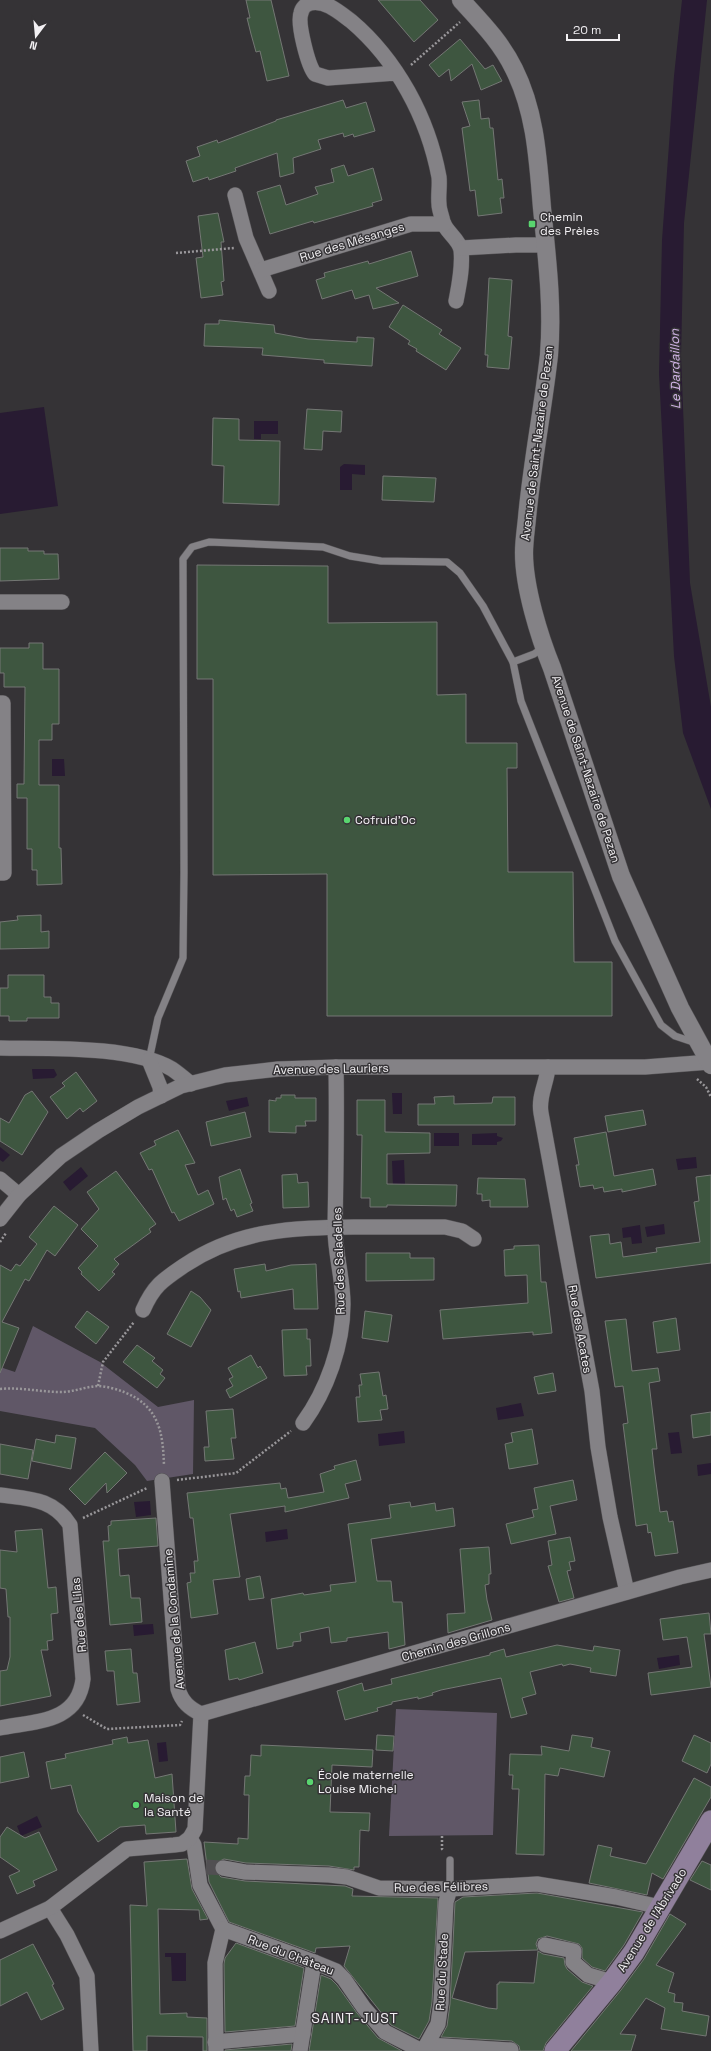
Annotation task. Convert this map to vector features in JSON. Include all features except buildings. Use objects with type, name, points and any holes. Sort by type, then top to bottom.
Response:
[{"type":"main road","name":"Avenue de l'Abrivado","points":[[555,2051],[612,1982],[634,1952],[711,1821]]},
{"type":"street","name":"Avenue de Saint-Nazaire de Pezan","points":[[461,0],[496,38],[514,69],[527,100],[535,131],[551,311],[548,355],[529,492],[524,553],[530,594],[544,647],[621,876],[680,1008],[710,1064]]},
{"type":"street","points":[[397,74],[328,78],[315,74],[310,65],[300,22],[303,8],[312,3],[325,3],[363,32],[397,74],[414,102],[430,144],[439,178],[439,205],[444,224],[460,248],[460,273],[456,301]]},
{"type":"street","points":[[235,196],[250,247],[269,291]]},
{"type":"street","name":"Rue des Mésanges","points":[[261,270],[411,224],[444,224]]},
{"type":"street","points":[[460,248],[516,244],[546,245]]},
{"type":"street","points":[[0,602],[62,602]]},
{"type":"street","points":[[0,703],[2,703],[4,873],[0,873]]},
{"type":"street","points":[[0,1048],[93,1050],[149,1060],[171,1069],[191,1084]]},
{"type":"street","points":[[149,1060],[160,1087],[161,1096]]},
{"type":"street","name":"Avenue des Lauriers","points":[[0,1219],[19,1195],[62,1156],[86,1139],[138,1107],[161,1096],[191,1084],[225,1074],[278,1069],[336,1067],[645,1067],[710,1064]]},
{"type":"street","name":"Rue des Saladelles","points":[[303,1423],[314,1407],[330,1374],[341,1323],[342,1290],[336,1250],[335,1228],[336,1067]]},
{"type":"street","name":"Rue des Acates","points":[[548,1067],[548,1078],[539,1103],[540,1113],[588,1370],[598,1447],[610,1517],[627,1592]]},
{"type":"street","points":[[0,1179],[19,1195]]},
{"type":"street","points":[[143,1310],[150,1296],[160,1282],[202,1254],[230,1241],[259,1233],[288,1228],[445,1227],[462,1231],[474,1239]]},
{"type":"street","name":"Avenue de la Condamine","points":[[162,1481],[178,1689],[181,1699],[195,1711]]},
{"type":"street","points":[[0,1495],[52,1505],[60,1511],[70,1524]]},
{"type":"street","name":"Rue des Lilas","points":[[0,1728],[53,1718],[71,1708],[82,1690],[83,1679],[70,1524]]},
{"type":"street","name":"Chemin des Grillons","points":[[195,1711],[711,1570]]},
{"type":"street","points":[[0,1931],[50,1908],[127,1849],[174,1846],[182,1844],[190,1838],[195,1829],[195,1711]]},
{"type":"street","points":[[190,1838],[202,1867],[200,1885],[223,1929],[215,1963],[216,2047],[303,2034]]},
{"type":"street","name":"Rue des Félibres","points":[[223,1868],[245,1872],[347,1877],[379,1888],[450,1889],[537,1884],[616,1897],[651,1905],[659,1910]]},
{"type":"street","name":"Rue du Stade","points":[[424,2049],[438,2024],[441,2003],[446,1902],[450,1889]]},
{"type":"street","points":[[50,1908],[67,1935],[87,1976],[91,2028],[91,2051]]},
{"type":"street","name":"Rue du Château","points":[[223,1929],[336,1971],[344,1979],[364,2008],[385,2032],[424,2049]]},
{"type":"street","points":[[545,1945],[574,1951],[573,1962],[588,1975],[612,1982]]},
{"type":"street","points":[[300,2051],[314,1962]]},
{"type":"street","points":[[424,2049],[511,2050]]},
{"type":"lane","points":[[149,1060],[158,1018],[183,958],[183,559],[192,547],[209,542],[323,546],[350,556],[381,561],[447,562],[460,573],[483,606],[513,662],[521,701],[615,941],[661,1025],[675,1036],[700,1044]]},
{"type":"lane","points":[[513,662],[534,654],[544,647]]},
{"type":"lane","points":[[450,1860],[450,1889]]},
{"type":"path","points":[[397,74],[464,18]]},
{"type":"path","points":[[176,253],[250,247]]},
{"type":"path","points":[[98,1386],[103,1362],[143,1310]]},
{"type":"path","points":[[0,1389],[14,1388],[62,1392],[98,1386],[114,1388],[136,1397],[151,1410],[160,1426],[163,1445],[162,1481]]},
{"type":"path","points":[[70,1524],[162,1481],[236,1473],[303,1423]]},
{"type":"path","points":[[71,1708],[107,1729],[180,1724],[195,1711]]},
{"type":"shaded area","points":[[33,1326],[100,1362],[158,1407],[194,1400],[193,1474],[147,1481],[135,1465],[95,1428],[0,1411],[0,1367],[15,1372]]},
{"type":"shaded area","points":[[396,1709],[497,1713],[493,1835],[389,1836]]},
{"type":"water","name":"Le Dardaillon","points":[[682,0],[707,0],[684,223],[681,356],[690,583],[711,707],[711,809],[683,733],[674,656],[659,374],[662,240],[674,76]]},
{"type":"water","points":[[44,407],[58,506],[0,514],[0,413]]},
{"type":"water","points":[[254,421],[278,421],[278,434],[261,434],[261,439],[254,439]]},
{"type":"water","points":[[344,464],[365,465],[365,475],[352,474],[352,490],[340,490],[340,467]]},
{"type":"water","points":[[52,759],[64,759],[65,776],[52,776]]},
{"type":"water","points":[[32,1069],[54,1069],[57,1075],[54,1078],[33,1079]]},
{"type":"water","points":[[392,1093],[402,1093],[402,1114],[393,1114]]},
{"type":"water","points":[[247,1097],[249,1106],[229,1111],[226,1101]]},
{"type":"water","points":[[434,1133],[459,1133],[459,1146],[434,1146]]},
{"type":"water","points":[[497,1133],[497,1136],[503,1138],[501,1141],[497,1142],[497,1145],[472,1145],[472,1134]]},
{"type":"water","points":[[0,1147],[10,1155],[3,1162],[0,1160]]},
{"type":"water","points":[[696,1157],[697,1168],[678,1170],[676,1159]]},
{"type":"water","points":[[404,1160],[405,1186],[393,1187],[392,1161]]},
{"type":"water","points":[[81,1167],[88,1176],[70,1191],[63,1182]]},
{"type":"water","points":[[664,1224],[665,1234],[647,1237],[645,1227]]},
{"type":"water","points":[[640,1225],[642,1243],[632,1244],[631,1237],[623,1238],[622,1228]]},
{"type":"water","points":[[521,1403],[524,1416],[498,1420],[496,1408]]},
{"type":"water","points":[[404,1431],[405,1443],[379,1446],[378,1434]]},
{"type":"water","points":[[679,1432],[682,1453],[671,1454],[668,1433]]},
{"type":"water","points":[[711,1463],[711,1474],[698,1476],[697,1465]]},
{"type":"water","points":[[150,1501],[151,1515],[136,1517],[134,1502]]},
{"type":"water","points":[[287,1529],[288,1539],[266,1542],[265,1532]]},
{"type":"water","points":[[153,1624],[154,1634],[134,1636],[133,1625]]},
{"type":"water","points":[[679,1655],[680,1665],[659,1669],[657,1658]]},
{"type":"water","points":[[166,1742],[168,1761],[159,1762],[157,1743]]},
{"type":"water","points":[[37,1816],[42,1827],[21,1836],[17,1826]]},
{"type":"water","points":[[165,1953],[186,1953],[186,1981],[172,1981],[171,1957],[165,1957]]},
{"type":"tunnel","points":[[206,1867],[223,1868]]},
{"type":"place","name":"Chemin des Prèles","points":[[532,224]]},
{"type":"place","name":"Cofruid’Oc","points":[[347,820]]},
{"type":"place","name":"École maternelle Louise Michel","points":[[310,1782]]},
{"type":"place","name":"Maison de la Santé","points":[[136,1805]]},
{"type":"district","name":"SAINT-JUST","points":[[355,2018]]}]
